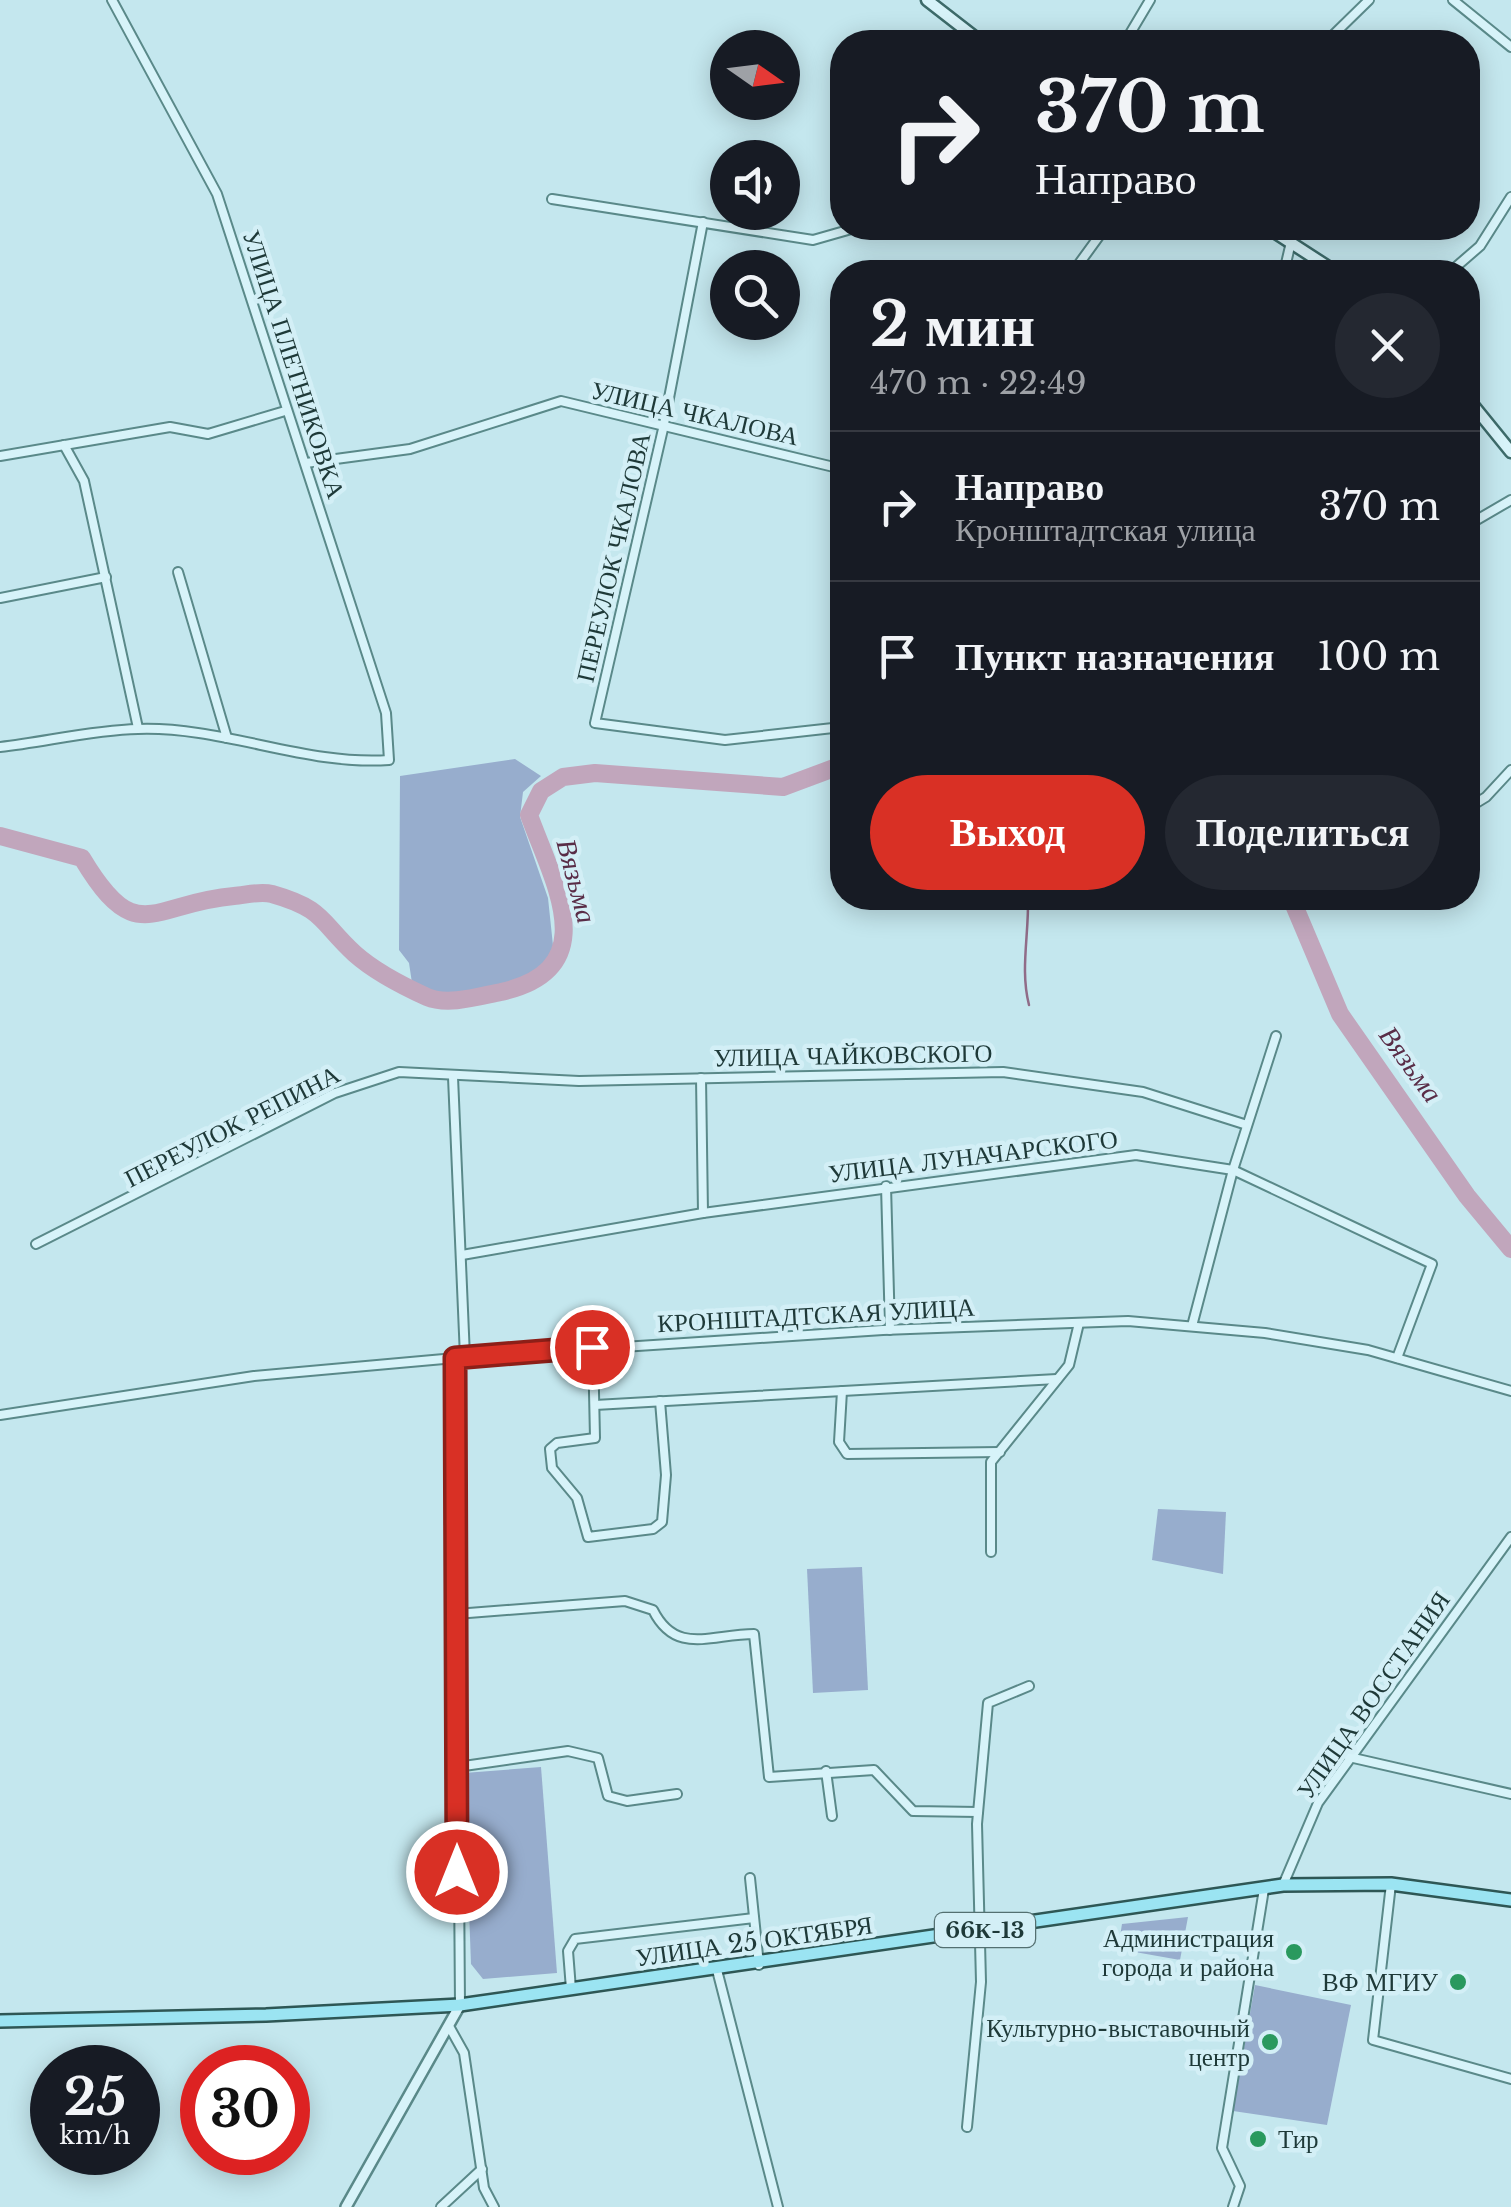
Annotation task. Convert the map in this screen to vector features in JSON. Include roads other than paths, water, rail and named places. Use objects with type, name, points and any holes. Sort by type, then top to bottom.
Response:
[{"type":"main road","points":[[926,0],[965,30]]},
{"type":"main road","points":[[1288,240],[1318,260]]},
{"type":"main road","points":[[1480,414],[1511,452]]},
{"type":"main road","name":"УЛИЦА 25 ОКТЯБРЯ","points":[[0,2021],[266,2016],[460,2005],[1283,1886],[1391,1884],[1511,1900]]},
{"type":"street","name":"УЛИЦА ПЛЕТНИКОВКА","points":[[112,0],[216,194],[386,714],[389,760],[353,762],[226,738]]},
{"type":"street","points":[[1132,30],[1150,0]]},
{"type":"street","points":[[1338,30],[1369,0]]},
{"type":"street","points":[[1454,0],[1511,47]]},
{"type":"street","points":[[1464,260],[1480,246],[1511,197]]},
{"type":"street","points":[[552,199],[813,240],[830,235]]},
{"type":"street","name":"ПЕРЕУЛОК ЧКАЛОВА","points":[[703,222],[663,429],[595,724],[725,740],[830,728]]},
{"type":"street","points":[[1287,260],[1291,242]]},
{"type":"street","name":"УЛИЦА ЧКАЛОВА","points":[[306,464],[410,449],[562,401],[663,429],[830,466]]},
{"type":"street","points":[[0,456],[170,428],[208,434],[285,411]]},
{"type":"street","points":[[64,444],[84,481],[138,728]]},
{"type":"street","points":[[1480,518],[1511,500]]},
{"type":"street","points":[[0,747],[138,728],[226,738],[178,572]]},
{"type":"street","points":[[0,598],[106,577]]},
{"type":"street","points":[[1480,801],[1511,770]]},
{"type":"street","points":[[1192,1326],[1232,1170],[1276,1036]]},
{"type":"street","name":"ПЕРЕУЛОК РЕПИНА","points":[[36,1244],[335,1093],[399,1072],[453,1077]]},
{"type":"street","name":"УЛИЦА ЧАЙКОВСКОГО","points":[[453,1077],[701,1078],[1003,1072],[1143,1092],[1247,1125]]},
{"type":"street","points":[[346,2207],[460,2005],[456,1614],[462,1255],[453,1077]]},
{"type":"street","points":[[701,1078],[703,1213]]},
{"type":"street","name":"УЛИЦА ЛУНАЧАРСКОГО","points":[[462,1255],[703,1213],[1136,1155],[1232,1170],[1394,1242],[1432,1264],[1398,1358]]},
{"type":"street","points":[[886,1186],[890,1330]]},
{"type":"street","points":[[990,1552],[991,1462],[1068,1365],[1079,1323]]},
{"type":"street","name":"КРОНШТАДТСКАЯ УЛИЦА","points":[[0,1415],[218,1380],[460,1358],[890,1330],[1079,1323],[1192,1326],[1398,1358],[1511,1391]]},
{"type":"street","points":[[592,1347],[593,1441],[558,1443],[550,1449],[552,1468],[577,1498],[585,1533],[592,1537],[653,1528],[662,1522],[666,1474],[660,1401]]},
{"type":"street","points":[[595,1405],[1057,1380]]},
{"type":"street","points":[[842,1390],[839,1442],[847,1454],[1000,1452]]},
{"type":"street","name":"УЛИЦА ВОССТАНИЯ","points":[[1283,1886],[1318,1803],[1511,1537]]},
{"type":"street","points":[[456,1614],[625,1601],[652,1610],[662,1629],[677,1640],[754,1634],[769,1777],[874,1770],[912,1811],[978,1812]]},
{"type":"street","points":[[967,2127],[980,1982],[978,1812],[988,1703],[1029,1686]]},
{"type":"street","points":[[456,1768],[568,1751],[598,1758],[608,1796],[627,1801],[677,1794]]},
{"type":"street","points":[[1349,1757],[1511,1794]]},
{"type":"street","points":[[826,1771],[832,1816]]},
{"type":"street","points":[[750,1878],[758,1964]]},
{"type":"street","points":[[1391,1884],[1373,2040],[1511,2079]]},
{"type":"street","points":[[1233,2207],[1240,2186],[1222,2148],[1264,1889]]},
{"type":"street","points":[[571,1989],[568,1951],[575,1939],[754,1918]]},
{"type":"street","points":[[717,1970],[778,2207]]},
{"type":"street","points":[[450,2028],[464,2053],[482,2169],[494,2207]]},
{"type":"street","points":[[442,2207],[482,2169]]},
{"type":"waterway","name":"Вязьма","points":[[0,836],[82,858],[117,904],[132,912],[148,914],[258,893],[289,900],[312,911],[355,954],[380,972],[427,997],[454,1000],[501,992],[533,981],[553,964],[562,944],[559,895],[529,815],[541,791],[563,777],[595,773],[783,787],[830,769]]},
{"type":"waterway","points":[[1027,910],[1025,966],[1029,1005]]},
{"type":"waterway","name":"Вязьма","points":[[1296,910],[1340,1014],[1467,1196],[1511,1249]]},
{"type":"place","name":"Администрация города и района","points":[[1294,1952]]},
{"type":"place","name":"ВФ МГИУ","points":[[1458,1982]]},
{"type":"place","name":"Культурно-выставочный центр","points":[[1270,2042]]},
{"type":"place","name":"Тир","points":[[1258,2139]]}]
